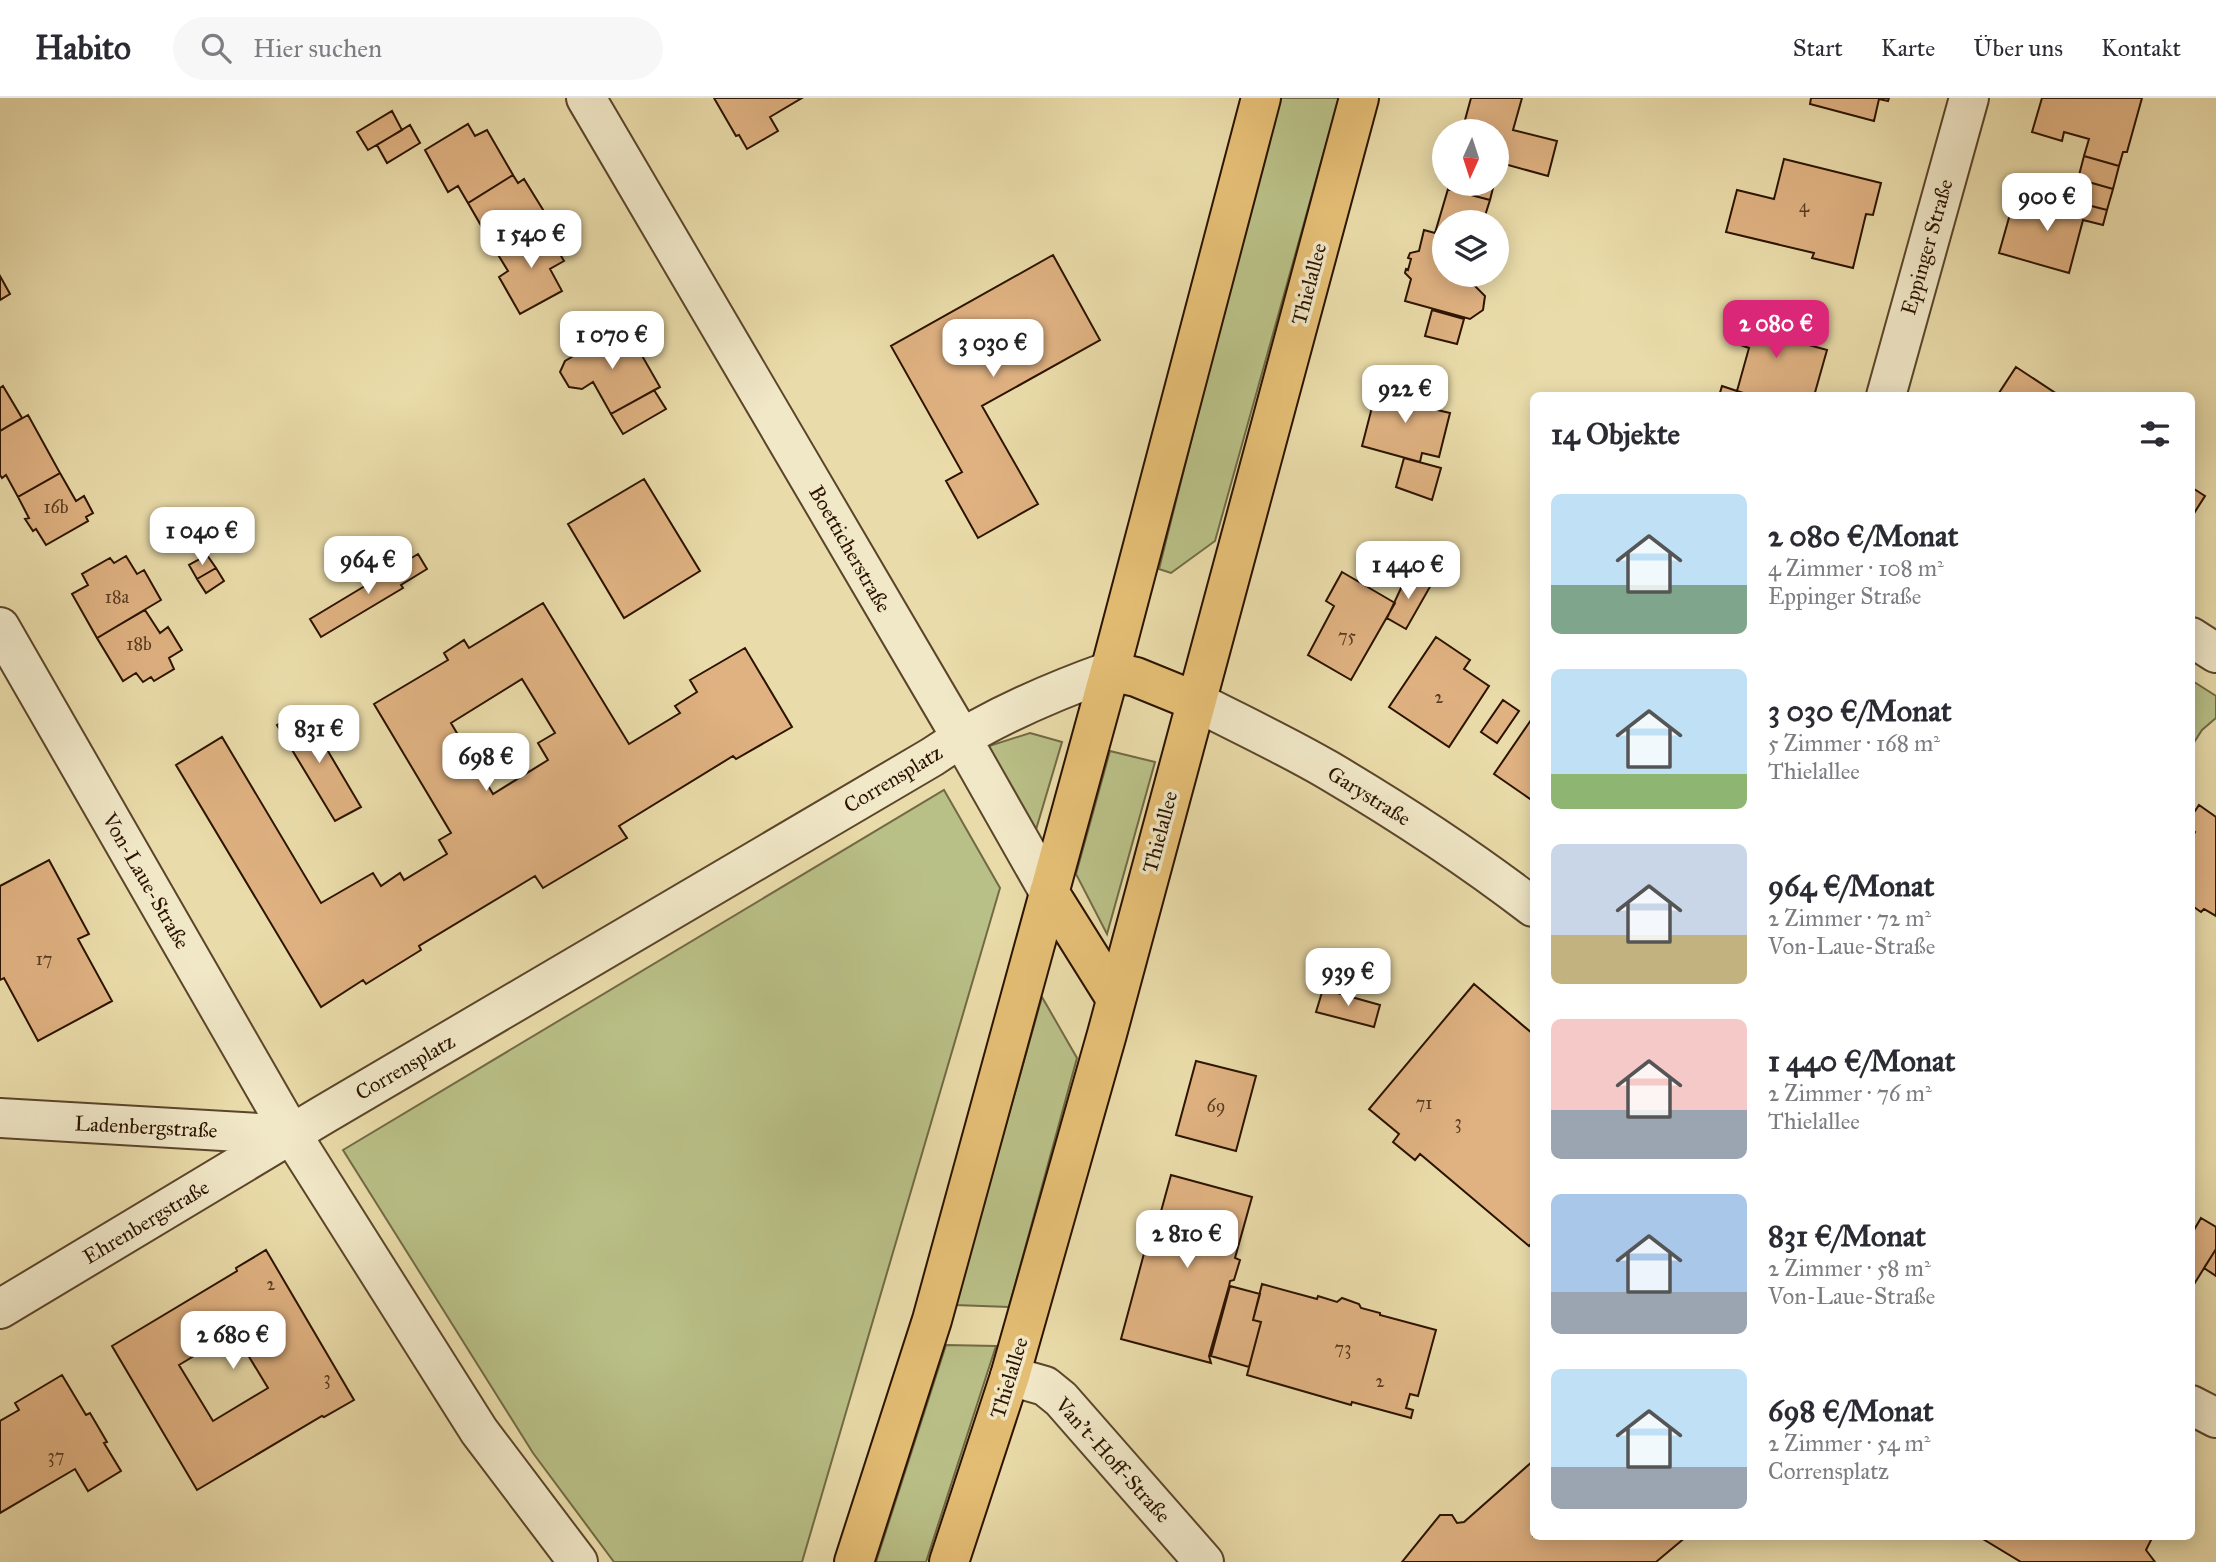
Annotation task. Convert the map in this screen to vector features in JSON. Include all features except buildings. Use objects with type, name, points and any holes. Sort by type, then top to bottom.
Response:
[{"type":"main road","points":[[854,1562],[932,1320],[1110,671],[1261,98]]},
{"type":"main road","name":"Thielallee","points":[[949,1562],[1010,1376],[1116,999],[1359,98]]},
{"type":"main road","points":[[1110,671],[1136,677],[1195,701]]},
{"type":"main road","name":"Boetticherstraße","points":[[1049,892],[1116,999]]},
{"type":"street","name":"Boetticherstraße","points":[[586,98],[1049,892]]},
{"type":"street","name":"Eppinger Straße","points":[[1887,392],[1969,98]]},
{"type":"street","name":"Von-Laue-Straße","points":[[0,627],[292,1135]]},
{"type":"street","points":[[2195,640],[2216,653]]},
{"type":"street","points":[[961,737],[1054,691],[1110,671]]},
{"type":"street","name":"Garystraße","points":[[1195,701],[1328,770],[1473,861],[1530,905]]},
{"type":"street","name":"Corrensplatz","points":[[292,1135],[920,764],[961,737]]},
{"type":"street","name":"Ladenbergstraße","points":[[0,1118],[292,1135]]},
{"type":"street","points":[[292,1135],[479,1431],[578,1562]]},
{"type":"street","name":"Ehrenbergstraße","points":[[0,1309],[292,1135]]},
{"type":"street","name":"Van't-Hoff-Straße","points":[[1010,1376],[1045,1386],[1061,1399],[1196,1558]]},
{"type":"street","points":[[2195,1407],[2216,1418]]},
{"type":"green space","points":[[1280,98],[1339,98],[1215,541],[1171,573],[1159,569],[1253,194]]},
{"type":"green space","points":[[2195,683],[2216,696],[2216,718],[2202,730],[2195,741]]},
{"type":"green space","points":[[1030,733],[1062,742],[1035,833],[986,747]]},
{"type":"green space","points":[[1110,751],[1155,762],[1107,934],[1076,874]]},
{"type":"green space","points":[[944,790],[1000,888],[802,1562],[614,1562],[533,1453],[343,1150]]},
{"type":"green space","points":[[1042,997],[1077,1058],[1009,1307],[955,1305]]},
{"type":"green space","points":[[946,1345],[996,1346],[926,1562],[876,1562]]}]
